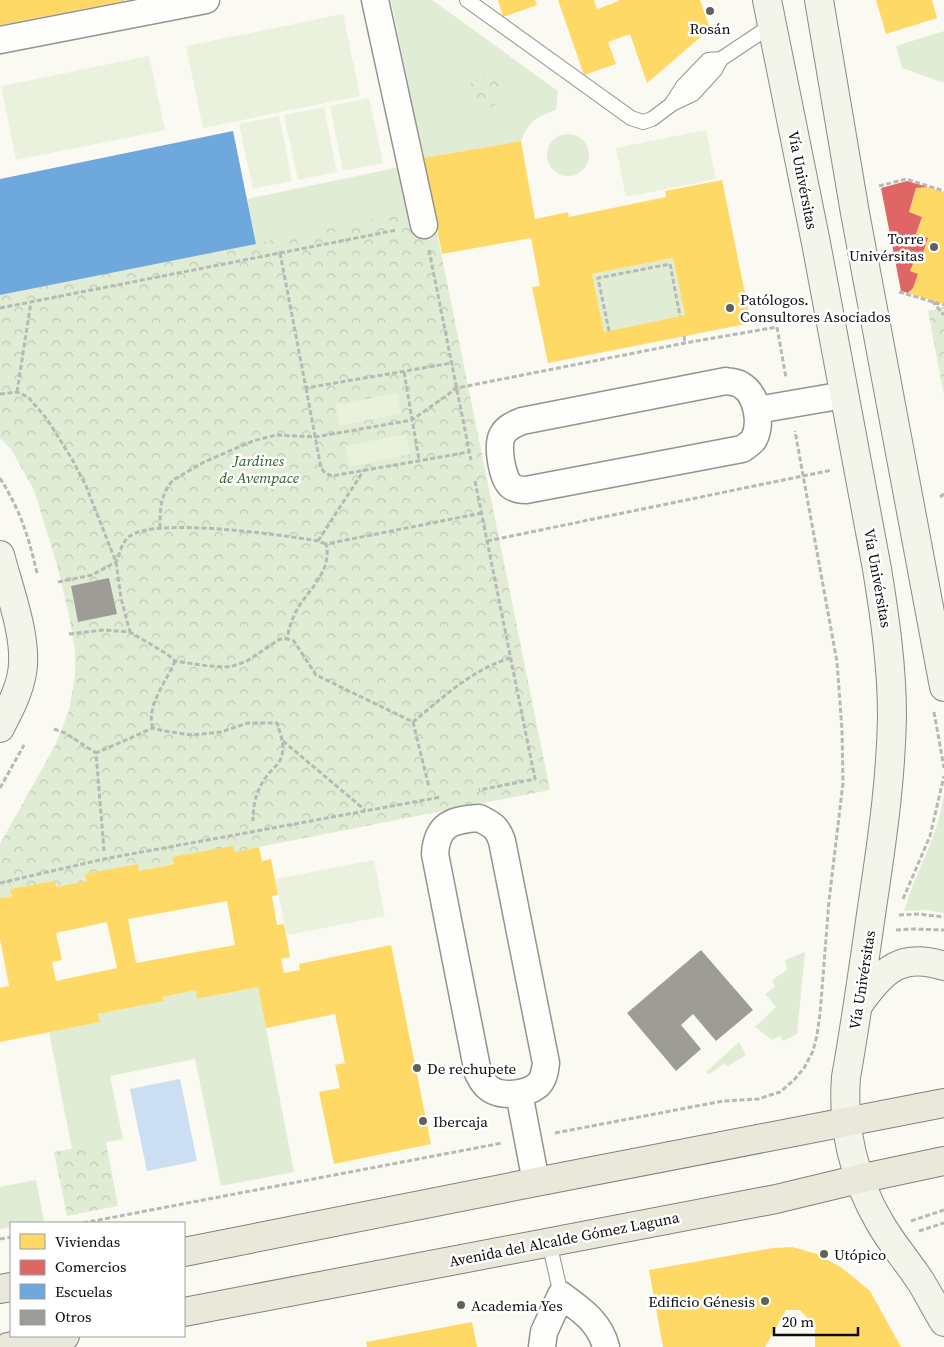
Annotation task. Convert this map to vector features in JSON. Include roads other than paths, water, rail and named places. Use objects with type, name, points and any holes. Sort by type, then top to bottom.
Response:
[{"type":"main road","points":[[820,0],[854,213],[944,687]]},
{"type":"main road","name":"Vía Univérsitas","points":[[770,12],[858,465],[886,620],[890,667],[892,715],[886,813],[846,1077],[846,1122],[856,1170],[884,1230],[932,1286],[944,1322]]},
{"type":"main road","points":[[0,554],[22,638],[24,656],[21,678],[0,728]]},
{"type":"main road","points":[[858,1004],[872,984],[890,968],[902,962],[930,962],[944,966]]},
{"type":"main road","points":[[185,1252],[944,1104]]},
{"type":"main road","name":"Avenida del Alcalde Gómez Laguna","points":[[185,1312],[776,1199],[856,1170],[944,1161]]},
{"type":"main road","points":[[8,1347],[60,1337]]},
{"type":"street","points":[[0,40],[206,0]]},
{"type":"street","points":[[376,0],[424,225]]},
{"type":"street","points":[[726,381],[741,385],[750,394],[757,410],[757,427],[754,440],[742,449],[526,490],[510,486],[504,478],[499,443],[502,434],[512,425],[522,420],[726,381]]},
{"type":"street","points":[[757,410],[844,395]]},
{"type":"street","points":[[479,818],[491,824],[498,830],[504,851],[546,1064],[539,1084],[519,1093],[500,1094],[489,1089],[482,1082],[478,1073],[435,854],[436,840],[441,830],[450,823],[462,819],[479,818]]},
{"type":"street","points":[[519,1093],[536,1182]]},
{"type":"street","points":[[542,1347],[544,1332],[561,1295],[580,1309],[595,1324],[602,1335],[606,1347]]},
{"type":"lane","points":[[467,0],[631,118],[642,122],[652,119],[672,104],[693,94],[715,70],[721,59],[770,12]]},
{"type":"lane","points":[[549,1242],[561,1295]]},
{"type":"water","points":[[180,1079],[197,1161],[147,1171],[130,1089]]},
{"type":"place","name":"Rosán","points":[[710,11]]},
{"type":"place","name":"Torre Univérsitas","points":[[934,247]]},
{"type":"place","name":"Patólogos. Consultores Asociados","points":[[730,308]]},
{"type":"place","name":"De rechupete","points":[[417,1068]]},
{"type":"place","name":"Ibercaja","points":[[423,1121]]},
{"type":"place","name":"Utópico","points":[[824,1254]]},
{"type":"place","name":"Edificio Génesis","points":[[765,1301]]},
{"type":"place","name":"Academia Yes","points":[[461,1305]]},
{"type":"park label","name":"Jardines de Avempace","points":[[259,468]]}]
